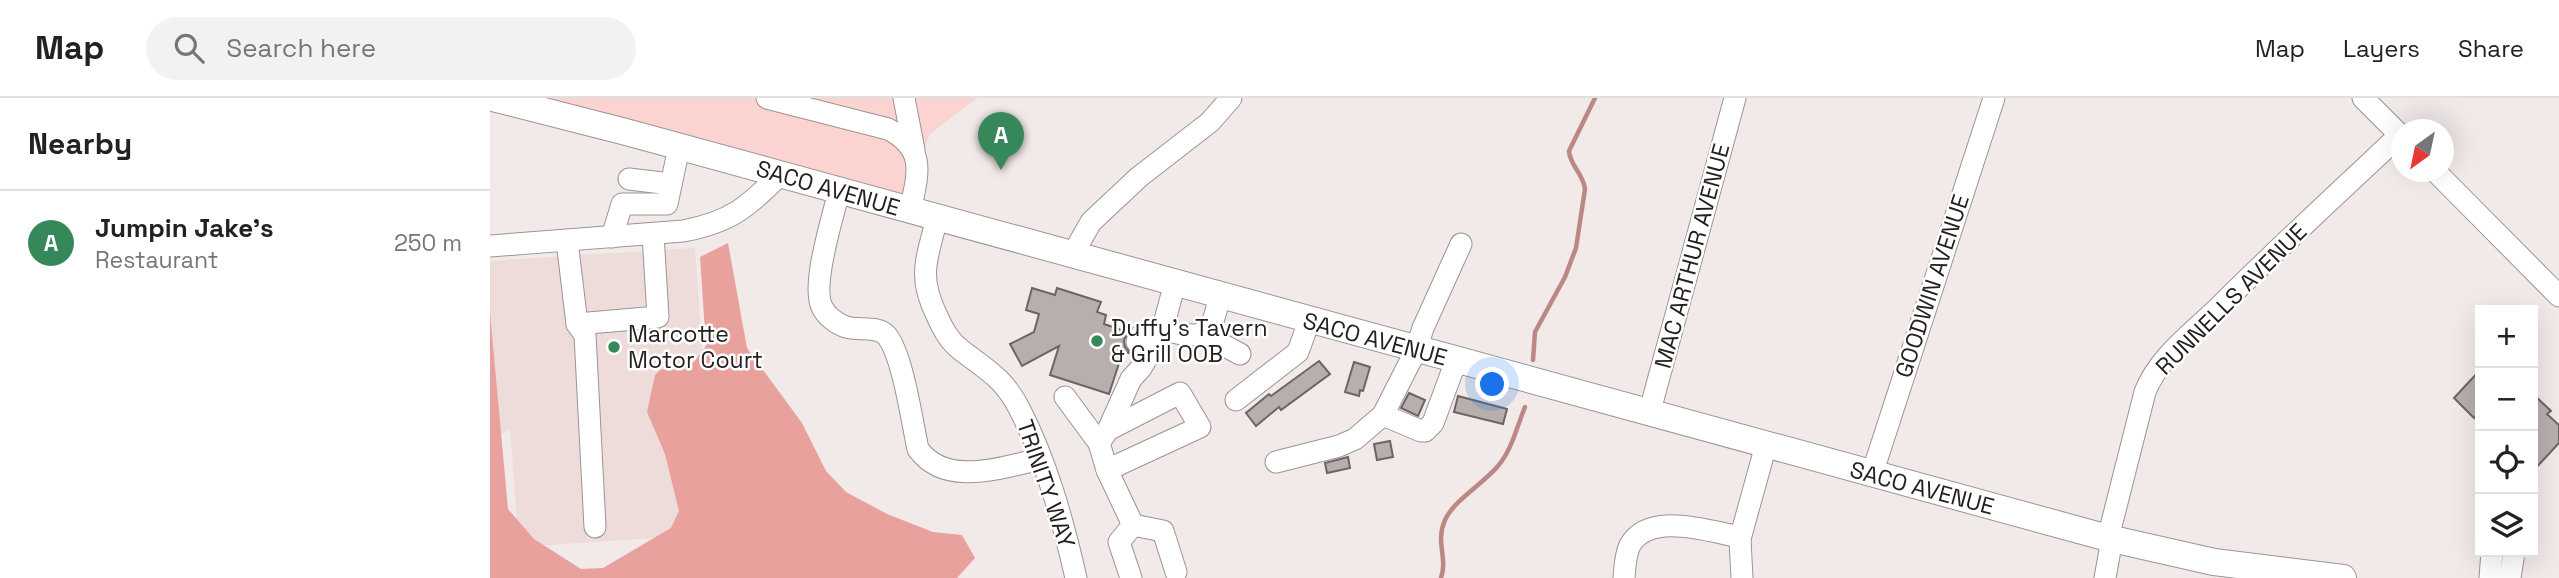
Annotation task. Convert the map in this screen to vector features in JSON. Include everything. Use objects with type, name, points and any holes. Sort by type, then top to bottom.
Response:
[{"type":"main road","name":"SACO AVENUE","points":[[493,98],[2110,539],[2214,562],[2305,576],[2343,578]]},
{"type":"street","points":[[766,98],[888,129],[904,138],[914,150]]},
{"type":"street","points":[[904,98],[914,150],[916,179],[910,211]]},
{"type":"street","points":[[1075,257],[1091,222],[1139,177],[1210,122],[1231,98]]},
{"type":"street","name":"MAC ARTHUR AVENUE","points":[[1649,414],[1735,98]]},
{"type":"street","name":"GOODWIN AVENUE","points":[[1872,474],[1994,98]]},
{"type":"street","points":[[2362,98],[2391,126]]},
{"type":"street","name":"RUNNELLS AVENUE","points":[[2105,578],[2110,539],[2145,392],[2154,375],[2170,354],[2248,278],[2391,145]]},
{"type":"street","points":[[612,237],[622,204],[667,204],[679,147]]},
{"type":"street","points":[[490,246],[683,232],[725,220],[754,200],[780,175]]},
{"type":"street","points":[[629,179],[671,184]]},
{"type":"street","points":[[2446,182],[2559,296]]},
{"type":"street","points":[[839,191],[820,278],[822,307],[832,319],[842,325],[883,332],[888,337],[899,369],[918,449],[924,458],[939,467],[963,472],[1041,459]]},
{"type":"street","name":"TRINITY WAY","points":[[937,218],[925,266],[927,295],[946,335],[957,348],[992,371],[1020,410],[1041,459],[1062,520],[1076,578]]},
{"type":"street","points":[[577,324],[658,317],[653,234]]},
{"type":"street","points":[[567,241],[577,324],[584,335],[595,527]]},
{"type":"street","points":[[1276,462],[1339,446],[1355,439],[1383,415],[1416,350],[1423,328],[1461,244]]},
{"type":"street","points":[[1133,524],[1107,470],[1103,437],[1131,379],[1141,368],[1162,331],[1175,283]]},
{"type":"street","points":[[1131,379],[1135,348],[1145,331],[1192,335],[1205,331],[1220,296]]},
{"type":"street","points":[[1236,400],[1298,352],[1310,321]]},
{"type":"street","points":[[1205,331],[1240,354]]},
{"type":"street","points":[[1383,415],[1421,432],[1425,431],[1433,423],[1456,361]]},
{"type":"street","points":[[1103,437],[1180,393],[1200,427],[1107,470]]},
{"type":"street","points":[[1065,397],[1103,437]]},
{"type":"street","points":[[1742,578],[1740,538],[1766,445]]},
{"type":"street","points":[[1133,524],[1163,531],[1176,572]]},
{"type":"street","points":[[1131,578],[1119,542],[1133,524]]},
{"type":"street","points":[[1624,578],[1629,547],[1645,530],[1662,526],[1686,528],[1740,538]]},
{"type":"street","points":[[2490,578],[2492,557]]},
{"type":"street","points":[[2510,578],[2513,557]]},
{"type":"shaded area","points":[[511,98],[977,98],[930,134],[905,196]]},
{"type":"shaded area","points":[[728,243],[747,348],[802,423],[826,471],[846,492],[887,514],[933,532],[962,535],[975,558],[957,578],[490,578],[490,313],[508,509],[534,539],[581,569],[603,568],[671,528],[679,511],[665,454],[647,412],[655,375],[660,370],[694,362],[706,346],[700,257]]},
{"type":"shaded area","points":[[695,248],[715,534],[519,547],[510,428],[490,443],[490,261]]},
{"type":"building","name":"Duffy's Tavern & Grill OOB","points":[[1032,288],[1055,295],[1057,288],[1101,302],[1097,312],[1106,315],[1104,324],[1128,332],[1124,340],[1125,347],[1132,354],[1123,351],[1109,394],[1050,375],[1059,346],[1022,366],[1010,344],[1034,332],[1039,314],[1026,310]]},
{"type":"building","points":[[1319,361],[1330,374],[1281,410],[1279,407],[1256,426],[1246,413],[1269,394],[1271,396]]},
{"type":"building","points":[[1354,362],[1370,367],[1359,396],[1345,392]]},
{"type":"building","points":[[2475,375],[2474,418],[2454,398]]},
{"type":"building","points":[[1409,393],[1425,400],[1418,416],[1401,408]]},
{"type":"building","points":[[1458,396],[1507,409],[1503,424],[1454,412]]},
{"type":"building","points":[[2538,399],[2551,411],[2547,414],[2559,425],[2559,443],[2538,466]]},
{"type":"building","points":[[1390,441],[1393,457],[1377,460],[1374,444]]},
{"type":"building","points":[[1348,457],[1350,468],[1327,473],[1325,463]]},
{"type":"waterway","points":[[1533,360],[1535,332],[1565,277],[1576,248],[1585,189],[1569,151],[1595,98]]},
{"type":"waterway","points":[[1441,578],[1441,536],[1445,520],[1455,506],[1503,460],[1525,407]]},
{"type":"place","name":"Jumpin Jake's","points":[[1001,170]]},
{"type":"place","name":"Duffy's Tavern & Grill OOB","points":[[1097,341]]},
{"type":"place","name":"Marcotte Motor Court","points":[[614,347]]}]
